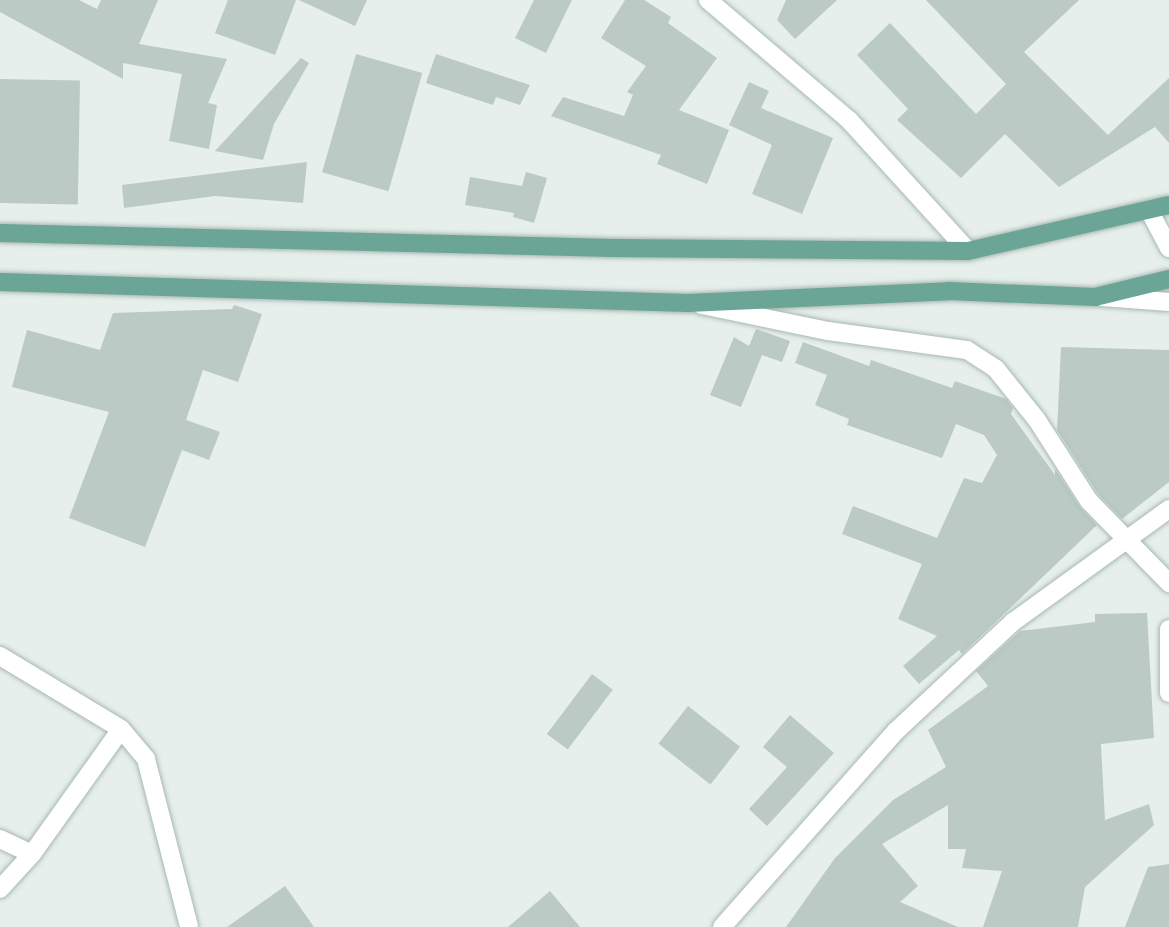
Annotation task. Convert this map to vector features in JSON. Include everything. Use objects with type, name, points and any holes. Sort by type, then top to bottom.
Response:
[{"type":"main road","points":[[0,233],[613,248],[968,251],[1169,205]]},
{"type":"main road","points":[[0,282],[688,303],[949,291],[1095,297],[1169,279]]},
{"type":"street","points":[[708,0],[849,120],[968,251]]},
{"type":"street","points":[[1149,210],[1169,248]]},
{"type":"street","points":[[1095,297],[1169,302]]},
{"type":"street","points":[[688,303],[828,331],[967,350],[996,369],[1037,420],[1089,501],[1126,543],[1169,583]]},
{"type":"street","points":[[722,927],[896,731],[1013,622],[1126,543],[1169,509]]},
{"type":"street","points":[[1168,640],[1169,693]]},
{"type":"street","points":[[0,656],[121,729],[146,759],[189,927]]},
{"type":"street","points":[[0,889],[32,854],[121,729]]},
{"type":"street","points":[[0,839],[32,854]]},
{"type":"building","points":[[0,0],[79,0],[97,9],[101,0],[158,0],[139,44],[227,59],[208,103],[217,105],[209,149],[169,141],[182,74],[123,63],[123,79],[0,12]]},
{"type":"building","points":[[228,0],[296,0],[275,55],[215,33]]},
{"type":"building","points":[[299,0],[367,0],[355,26]]},
{"type":"building","points":[[534,0],[572,0],[546,53],[515,38]]},
{"type":"building","points":[[625,0],[644,0],[671,17],[668,23],[717,58],[679,110],[729,130],[707,184],[657,164],[661,155],[551,116],[563,97],[624,116],[633,95],[627,92],[646,66],[601,38]]},
{"type":"building","points":[[786,0],[837,0],[795,39],[777,20]]},
{"type":"building","points":[[926,0],[1079,0],[1024,52],[1108,135],[1169,78],[1169,143],[1155,127],[1059,187],[1005,134],[961,178],[897,120],[908,109],[857,55],[890,23],[976,114],[1006,84]]},
{"type":"building","points":[[356,54],[422,73],[388,191],[322,172]]},
{"type":"building","points":[[436,54],[530,85],[520,105],[496,97],[493,105],[426,83]]},
{"type":"building","points":[[301,58],[309,63],[274,124],[263,160],[215,151]]},
{"type":"building","points":[[0,79],[80,80],[78,204],[0,203]]},
{"type":"building","points":[[749,82],[769,91],[761,108],[833,138],[802,214],[752,194],[772,145],[729,125]]},
{"type":"building","points":[[307,162],[303,203],[215,196],[124,208],[122,185]]},
{"type":"building","points":[[526,172],[547,178],[534,223],[513,217],[514,213],[465,205],[470,177],[522,186]]},
{"type":"building","points":[[234,305],[262,314],[238,382],[203,370],[186,420],[220,432],[209,460],[182,450],[145,547],[69,518],[109,412],[12,387],[27,330],[100,350],[113,313],[232,309]]},
{"type":"building","points":[[756,329],[790,341],[782,362],[762,355],[741,407],[710,395],[734,337],[749,346]]},
{"type":"building","points":[[803,342],[869,366],[871,360],[952,388],[955,381],[1006,399],[1013,408],[1011,414],[1055,475],[1055,469],[1080,507],[1097,525],[962,654],[959,650],[919,684],[903,666],[937,636],[898,619],[922,564],[842,534],[853,506],[937,538],[964,478],[982,483],[997,455],[984,435],[956,424],[942,458],[847,425],[849,419],[815,405],[827,375],[795,363]]},
{"type":"building","points":[[1061,347],[1169,350],[1169,482],[1122,519],[1098,494],[1057,430]]},
{"type":"building","points":[[1147,613],[1154,738],[1101,744],[1105,820],[1149,804],[1154,825],[1085,887],[1078,927],[983,927],[1002,871],[962,868],[966,849],[948,849],[948,805],[882,844],[918,886],[900,902],[958,927],[786,927],[835,858],[893,800],[946,767],[928,730],[988,686],[976,671],[1020,631],[1095,622],[1095,614]]},
{"type":"building","points":[[592,674],[613,690],[568,750],[547,734]]},
{"type":"building","points":[[688,706],[740,747],[710,784],[658,744]]},
{"type":"building","points":[[790,715],[834,753],[767,826],[749,809],[787,767],[763,747]]},
{"type":"building","points":[[1169,864],[1169,927],[1125,927],[1148,867]]},
{"type":"building","points":[[285,886],[314,927],[227,927]]},
{"type":"building","points":[[550,891],[580,927],[508,927]]}]
